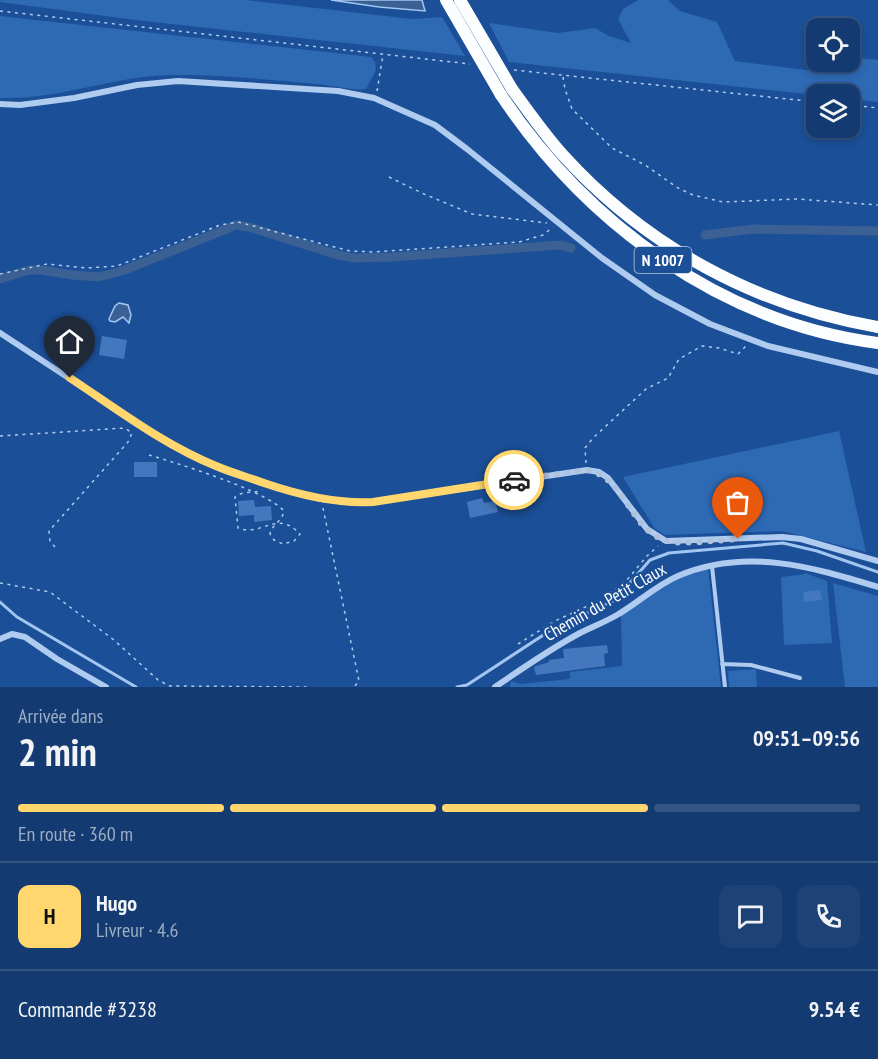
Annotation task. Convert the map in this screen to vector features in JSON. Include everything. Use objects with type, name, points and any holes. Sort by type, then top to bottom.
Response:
[{"type":"highway","name":"N 1007","points":[[446,0],[507,92],[583,177],[629,218],[656,238],[715,274],[774,300],[803,310],[878,327]]},
{"type":"highway","name":"N 1007","points":[[460,0],[536,144],[595,207],[650,252],[743,304],[799,324],[878,343]]},
{"type":"street","points":[[0,104],[20,105],[74,98],[137,85],[178,81],[338,91],[374,99],[435,125],[602,258],[655,295],[710,324],[768,346],[878,372]]},
{"type":"street","points":[[0,333],[177,447],[216,466],[270,485],[321,499],[355,503],[373,502],[587,470],[598,472],[608,478],[647,529],[666,541],[782,537],[801,539],[878,561]]},
{"type":"street","name":"Chemin du Petit Claux","points":[[495,687],[549,651],[618,615],[654,588],[679,576],[712,566],[769,561],[790,563],[878,587]]},
{"type":"street","points":[[0,639],[12,634],[25,637],[57,659],[106,687]]},
{"type":"lane","points":[[712,566],[725,687]]},
{"type":"lane","points":[[722,664],[751,665],[800,678]]},
{"type":"path","points":[[0,11],[383,54],[374,99]]},
{"type":"path","points":[[806,101],[563,76],[572,109],[612,148],[645,165],[678,188],[693,195],[723,202],[797,199],[878,205]]},
{"type":"path","points":[[860,106],[878,108]]},
{"type":"path","points":[[389,177],[472,214],[544,224],[557,222]]},
{"type":"path","points":[[0,274],[47,264],[86,268],[117,266],[220,225],[238,222],[350,251],[374,252],[519,242],[543,235],[557,222]]},
{"type":"path","points":[[587,470],[585,448],[593,438],[646,388],[668,378],[679,359],[702,346],[738,354],[747,347],[749,339]]},
{"type":"path","points":[[0,436],[125,428],[132,433],[128,442],[49,531],[50,541],[55,547]]},
{"type":"path","points":[[149,455],[188,466],[252,492],[278,504],[284,511],[283,518],[276,524],[271,528],[270,534],[274,540],[283,544],[294,541],[300,534],[292,525],[284,523],[276,524],[243,530],[238,528],[236,497],[239,494],[252,492],[259,492],[270,485]]},
{"type":"path","points":[[321,499],[359,681],[354,687]]},
{"type":"path","points":[[518,644],[555,621],[605,598],[627,580],[647,556],[666,541]]},
{"type":"path","points":[[0,583],[50,592],[114,640],[158,680],[170,686],[309,687]]},
{"type":"shaded area","points":[[0,0],[246,0],[412,19],[442,17],[465,56],[135,20],[0,2]]},
{"type":"shaded area","points":[[331,0],[422,0],[425,11],[379,7]]},
{"type":"shaded area","points":[[638,0],[668,0],[680,11],[717,22],[735,61],[806,70],[806,72],[839,74],[860,72],[860,58],[878,60],[878,102],[860,100],[860,84],[806,84],[806,94],[509,62],[489,23],[558,33],[595,28],[609,36],[631,43],[618,19],[623,9]]},
{"type":"shaded area","points":[[0,16],[371,57],[375,62],[376,70],[366,89],[208,75],[171,75],[128,79],[22,98],[0,98]]},
{"type":"shaded area","points":[[119,303],[128,305],[131,315],[129,323],[123,317],[115,322],[109,319],[115,306]]},
{"type":"shaded area","points":[[839,431],[866,552],[782,531],[666,535],[655,529],[623,477]]},
{"type":"shaded area","points":[[708,568],[721,687],[510,687],[511,681],[521,684],[570,679],[570,672],[622,666],[621,616],[662,588]]},
{"type":"shaded area","points":[[805,573],[827,581],[832,643],[784,645],[781,577]]},
{"type":"shaded area","points":[[833,583],[878,596],[878,687],[845,687]]},
{"type":"shaded area","points":[[756,669],[757,687],[729,687],[728,671]]},
{"type":"building","points":[[102,336],[127,340],[124,359],[99,355]]},
{"type":"building","points":[[134,462],[157,462],[157,477],[134,477]]},
{"type":"building","points":[[482,498],[484,503],[495,501],[498,512],[470,518],[467,502]]},
{"type":"building","points":[[254,500],[255,507],[271,506],[272,520],[254,522],[254,515],[239,516],[238,501]]},
{"type":"building","points":[[820,590],[822,600],[804,602],[803,592]]},
{"type":"building","points":[[607,645],[608,653],[604,654],[605,666],[536,675],[534,667],[549,662],[549,660],[564,658],[563,649]]},
{"type":"waterway","points":[[0,279],[29,270],[99,277],[125,270],[236,225],[354,258],[560,245],[571,248]]},
{"type":"waterway","points":[[705,235],[753,229],[878,231]]},
{"type":"waterway","points":[[457,687],[467,685],[551,630],[615,600],[650,560],[669,553],[783,543],[817,551],[878,572]]},
{"type":"waterway","points":[[0,602],[17,617],[136,687]]},
{"type":"way so far","points":[[514,480],[575,471],[598,472],[608,478],[640,521],[658,538],[672,542],[738,539]]},
{"type":"route","points":[[70,378],[145,428],[196,457],[280,488],[321,499],[355,503],[373,502],[514,480]]}]
